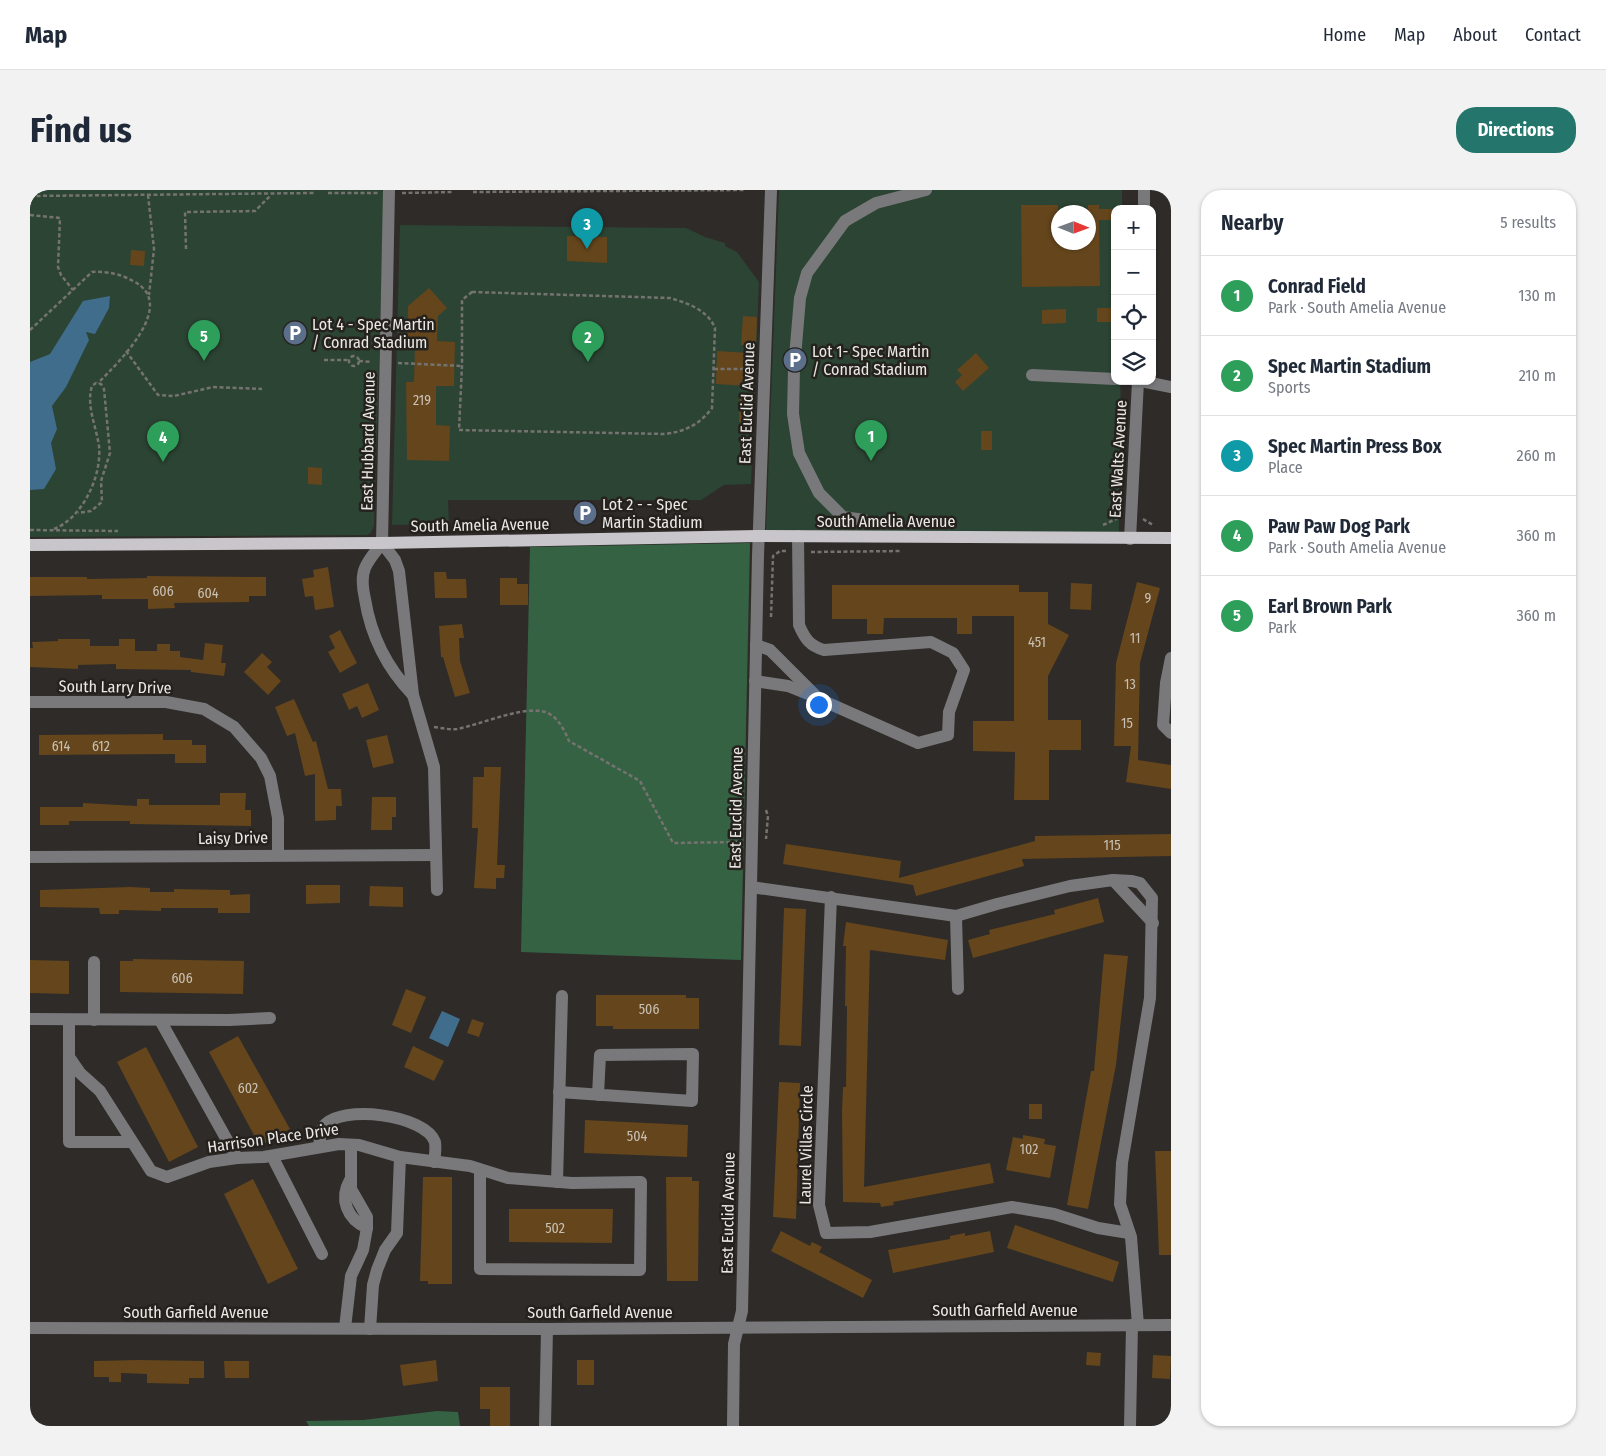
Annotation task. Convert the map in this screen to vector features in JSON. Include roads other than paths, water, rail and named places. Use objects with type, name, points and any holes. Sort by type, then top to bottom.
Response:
[{"type":"main road","name":"South Amelia Avenue","points":[[30,545],[382,543],[758,536],[1171,538]]},
{"type":"street","name":"East Euclid Avenue","points":[[733,1426],[734,1344],[742,1311],[758,536],[771,190]]},
{"type":"street","points":[[864,520],[843,517],[820,493],[799,453],[793,414],[794,369],[800,298],[807,273],[846,221],[876,202],[926,190]]},
{"type":"street","points":[[1144,190],[1144,205]]},
{"type":"street","name":"East Hubbard Avenue","points":[[382,543],[387,191]]},
{"type":"street","points":[[1032,375],[1111,379]]},
{"type":"street","points":[[1156,384],[1171,387]]},
{"type":"street","name":"East Walts Avenue","points":[[1130,539],[1139,385]]},
{"type":"street","points":[[755,681],[788,686],[918,743],[948,735],[949,712],[964,670],[953,653],[930,642],[824,650],[812,646],[803,636],[799,626],[798,536]]},
{"type":"street","points":[[413,695],[397,679],[387,662],[368,617],[363,589],[364,569],[382,543],[395,560],[399,570],[413,695],[434,767],[437,890]]},
{"type":"street","points":[[756,645],[770,650],[819,699]]},
{"type":"street","points":[[1171,658],[1166,683],[1164,725],[1171,733]]},
{"type":"street","name":"South Larry Drive","points":[[30,702],[166,702],[204,710],[234,728],[261,758],[270,776],[278,818],[278,854]]},
{"type":"street","name":"Laisy Drive","points":[[30,857],[278,854],[436,855]]},
{"type":"street","points":[[751,887],[956,916],[1043,893],[1112,880],[1132,880],[1146,889],[1152,898],[1153,924],[1150,998],[1122,1163],[1120,1204],[1129,1233],[1135,1325],[1130,1426]]},
{"type":"street","points":[[1112,880],[1153,924]]},
{"type":"street","name":"Laurel Villas Circle","points":[[831,897],[818,1205],[826,1233],[870,1232],[1012,1207],[1054,1214],[1098,1228],[1129,1233]]},
{"type":"street","points":[[956,916],[958,989]]},
{"type":"street","points":[[94,962],[94,1020]]},
{"type":"street","points":[[557,1182],[562,996]]},
{"type":"street","points":[[30,1020],[270,1018]]},
{"type":"street","points":[[69,1020],[68,1142],[131,1142]]},
{"type":"street","points":[[160,1020],[237,1158]]},
{"type":"street","points":[[559,1092],[598,1095],[692,1101],[693,1054],[600,1055],[598,1095]]},
{"type":"street","name":"Harrison Place Drive","points":[[68,1057],[80,1073],[100,1091],[151,1171],[167,1177],[209,1162],[272,1156],[319,1146],[351,1145],[400,1157],[480,1169],[508,1178],[557,1182],[641,1182],[640,1270],[480,1269],[480,1169]]},
{"type":"street","points":[[319,1146],[322,1128],[331,1120],[348,1115],[377,1114],[407,1120],[432,1137],[435,1143],[434,1162]]},
{"type":"street","name":"Harrison Place Drive","points":[[344,1328],[351,1276],[363,1250],[367,1228],[367,1217],[351,1189],[351,1145]]},
{"type":"street","points":[[272,1156],[322,1254]]},
{"type":"street","points":[[370,1328],[373,1285],[377,1270],[385,1250],[397,1233],[400,1157]]},
{"type":"street","name":"South Garfield Avenue","points":[[30,1328],[547,1329],[1171,1325]]},
{"type":"street","points":[[545,1426],[547,1329]]},
{"type":"water","points":[[110,296],[109,308],[95,334],[86,332],[89,340],[66,387],[52,406],[57,429],[51,443],[56,469],[44,489],[30,490],[30,362],[50,354],[83,301]]},
{"type":"water","points":[[442,1011],[460,1019],[448,1047],[429,1038]]},
{"type":"place","name":"Spec Martin Press Box","points":[[587,249]]},
{"type":"place","name":"Lot 4 - Spec Martin / Conrad Stadium","points":[[295,333]]},
{"type":"place","name":"Lot 1- Spec Martin / Conrad Stadium","points":[[795,360]]},
{"type":"place","name":"Earl Brown Park","points":[[204,361]]},
{"type":"place","name":"Spec Martin Stadium","points":[[588,362]]},
{"type":"place","name":"Conrad Field","points":[[871,461]]},
{"type":"place","name":"Paw Paw Dog Park","points":[[163,462]]},
{"type":"place","name":"Lot 2 - - Spec Martin Stadium","points":[[585,513]]}]
